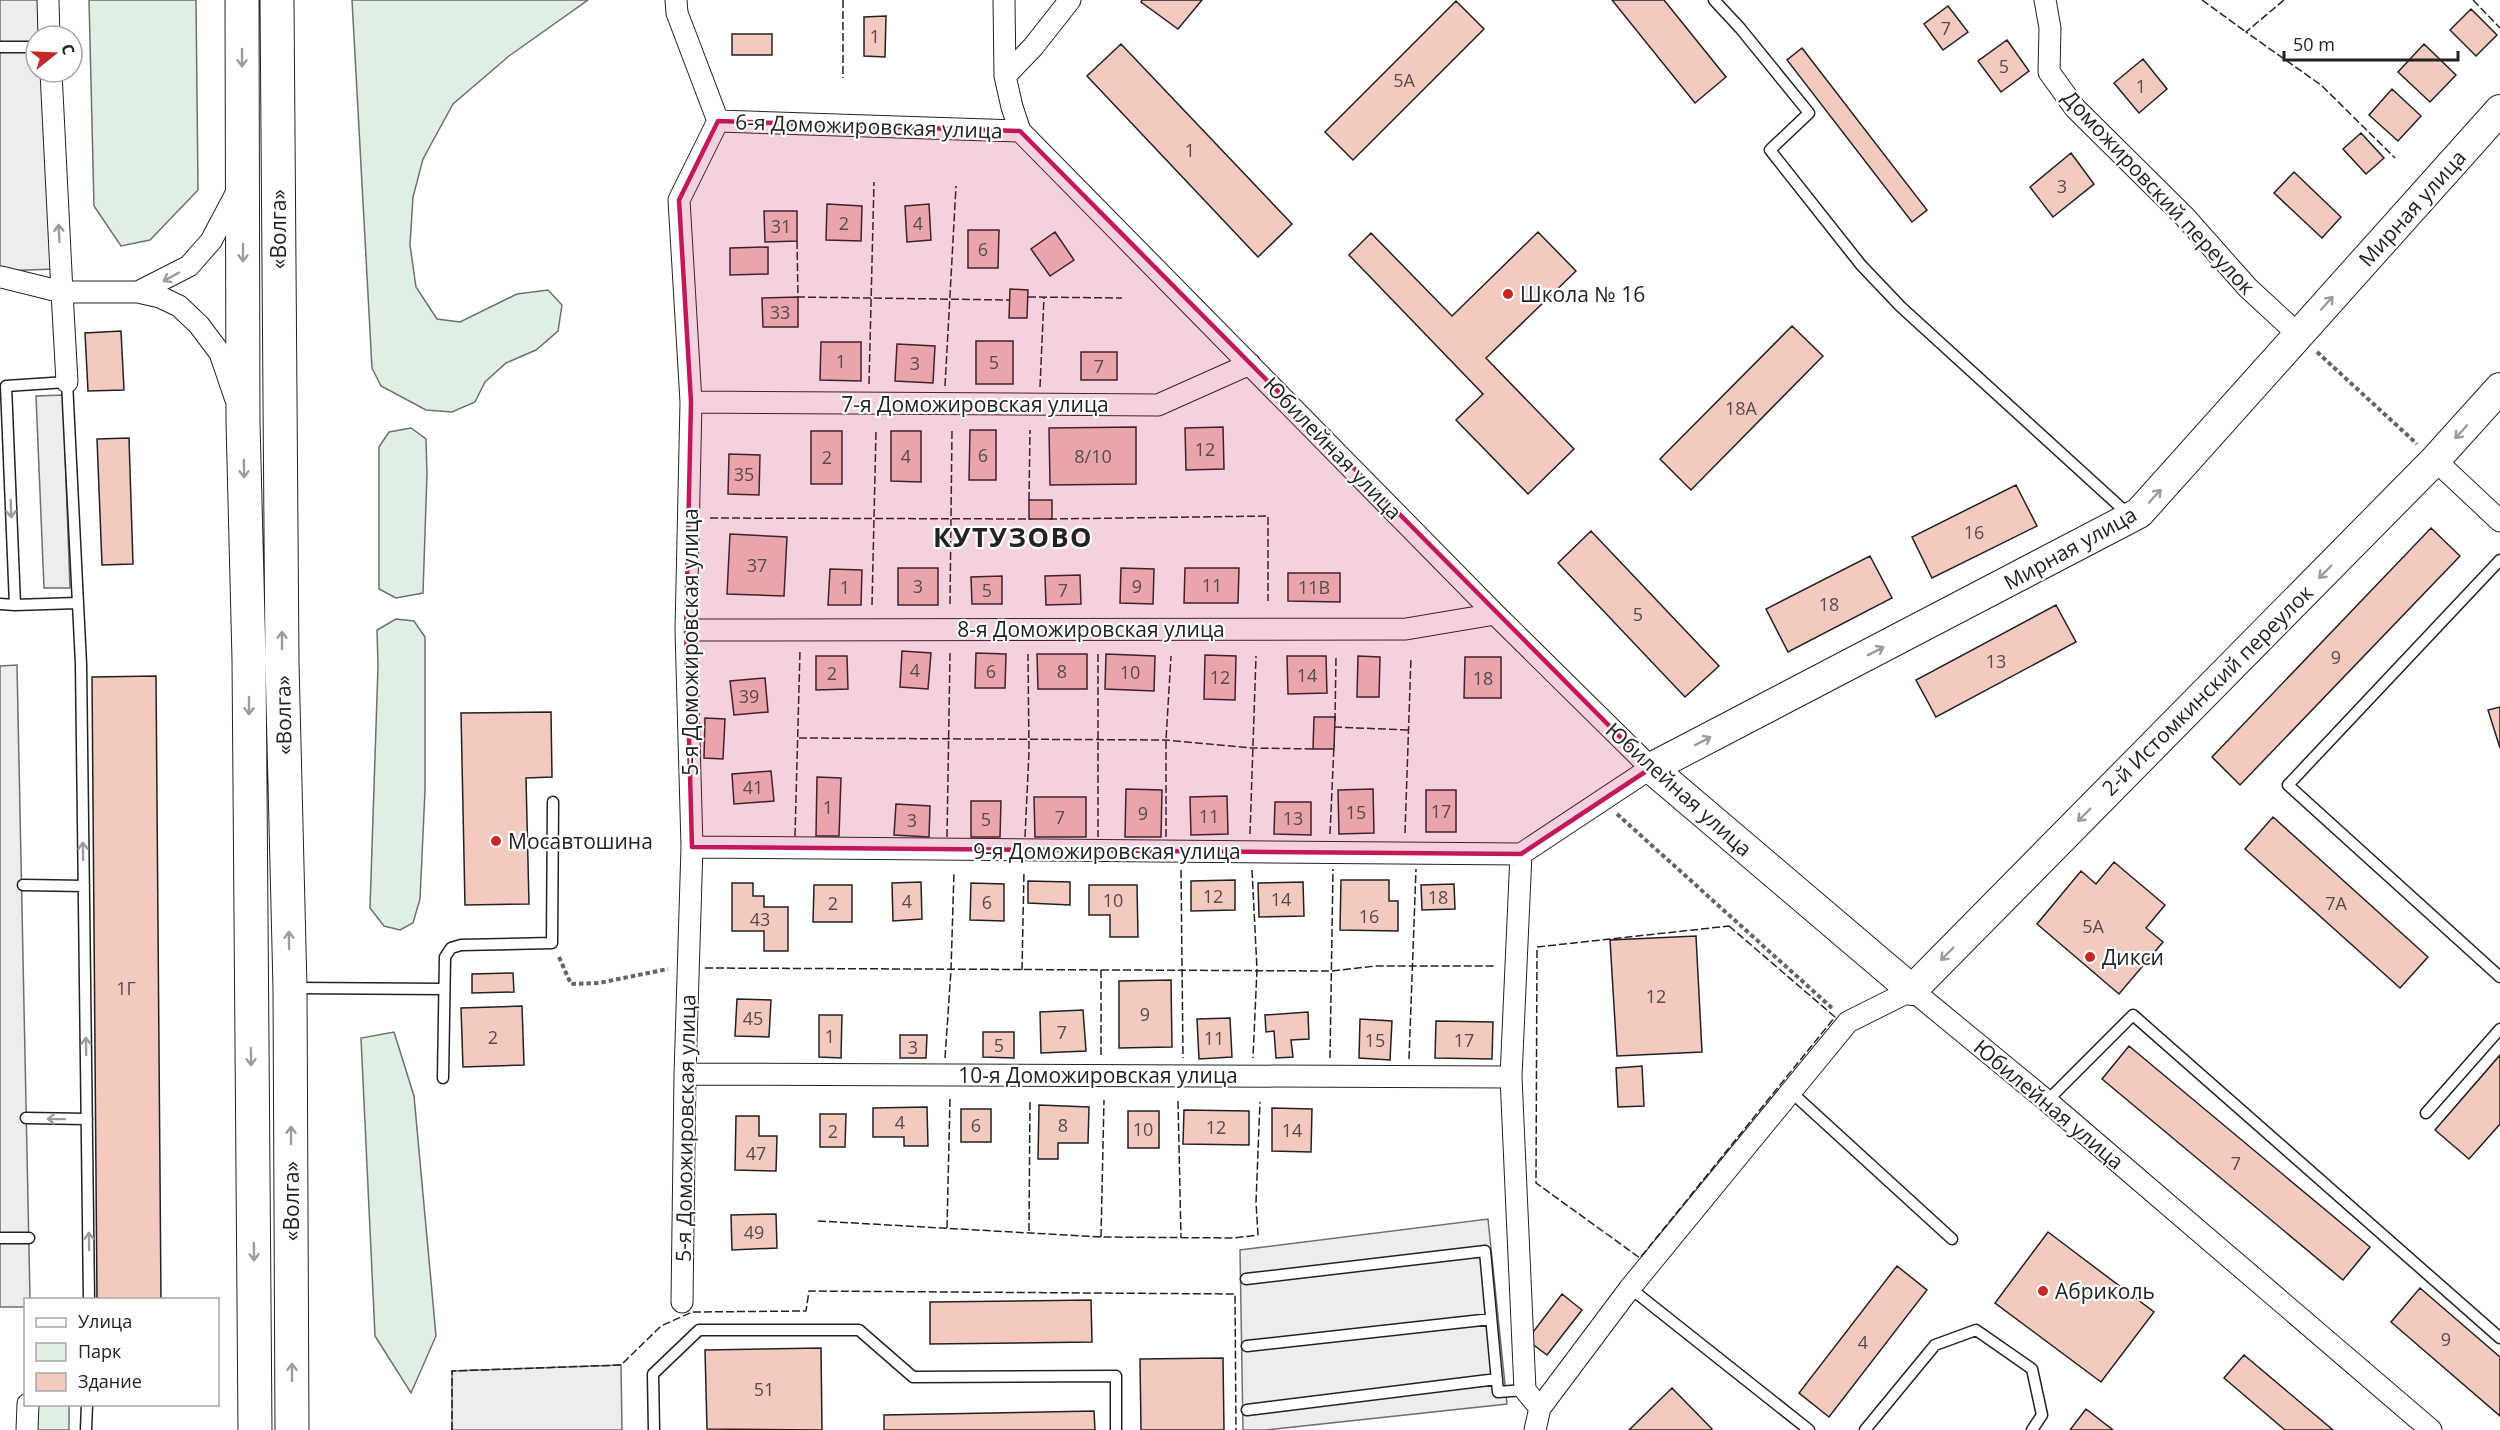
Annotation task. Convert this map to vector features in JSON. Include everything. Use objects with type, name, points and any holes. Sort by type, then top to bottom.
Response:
[{"type":"highway","name":"«Волга»","points":[[242,0],[243,422],[249,671],[255,1430]]},
{"type":"highway","name":"«Волга»","points":[[277,0],[282,662],[290,988],[292,1430]]},
{"type":"street","points":[[48,0],[49,24]]},
{"type":"street","points":[[676,0],[676,13],[718,121]]},
{"type":"street","name":"Юбилейная улица","points":[[1004,0],[1005,76],[1020,130],[1495,614],[1651,768],[1912,990],[2047,1101],[2431,1430]]},
{"type":"street","points":[[1005,76],[1033,47],[1071,0]]},
{"type":"street","name":"Доможировский переулок","points":[[2045,0],[2050,28],[2049,72],[2075,108],[2185,217],[2248,288],[2299,335]]},
{"type":"street","points":[[52,84],[67,382]]},
{"type":"street","name":"Мирная улица","points":[[1651,768],[2139,513],[2500,110]]},
{"type":"street","name":"6-я Доможировская улица","points":[[718,121],[1020,130]]},
{"type":"street","name":"5-я Доможировская улица","points":[[682,1302],[685,1074],[692,847],[686,630],[691,402],[680,200],[718,121]]},
{"type":"street","points":[[138,292],[189,266],[211,241],[243,182]]},
{"type":"street","points":[[0,277],[62,292],[138,292],[160,297],[179,306],[199,325],[220,353],[243,422]]},
{"type":"street","name":"7-я Доможировская улица","points":[[691,402],[1158,405],[1250,364]]},
{"type":"street","name":"2-й Истомкинский переулок","points":[[1912,990],[2435,460],[2500,388]]},
{"type":"street","points":[[2435,460],[2500,521]]},
{"type":"street","name":"8-я Доможировская улица","points":[[686,630],[1406,629],[1495,614]]},
{"type":"street","points":[[1540,1408],[1525,1390],[1511,1077],[1521,854],[1651,768]]},
{"type":"street","name":"9-я Доможировская улица","points":[[692,847],[1521,854]]},
{"type":"street","points":[[1535,1430],[1540,1408],[1630,1288],[1848,1022],[1912,990]]},
{"type":"street","name":"10-я Доможировская улица","points":[[685,1074],[1511,1077]]},
{"type":"street","points":[[27,1430],[28,1406]]},
{"type":"lane","points":[[1714,0],[1740,28],[1809,113],[1770,150],[1818,213],[1861,265],[1901,307],[2132,518]]},
{"type":"lane","points":[[0,47],[24,47]]},
{"type":"lane","points":[[15,604],[3,386],[67,382],[81,664],[89,1298]]},
{"type":"lane","points":[[2500,560],[2288,785],[2500,977]]},
{"type":"lane","points":[[0,604],[77,603]]},
{"type":"lane","points":[[443,1078],[445,957],[451,948],[462,945],[552,943],[553,802]]},
{"type":"lane","points":[[23,885],[84,886]]},
{"type":"lane","points":[[290,988],[444,989]]},
{"type":"lane","points":[[2047,1101],[2133,1015],[2500,1338]]},
{"type":"lane","points":[[2426,1113],[2500,1029]]},
{"type":"lane","points":[[1790,1091],[1952,1239]]},
{"type":"lane","points":[[26,1118],[87,1119]]},
{"type":"lane","points":[[0,1238],[29,1238]]},
{"type":"lane","points":[[1246,1280],[1485,1251],[1498,1392],[1525,1390]]},
{"type":"lane","points":[[1630,1288],[1809,1430]]},
{"type":"lane","points":[[1247,1346],[1491,1319]]},
{"type":"lane","points":[[654,1430],[653,1374],[699,1330],[858,1330],[913,1377],[1116,1376],[1116,1430]]},
{"type":"lane","points":[[1865,1430],[1935,1344],[1976,1330],[2032,1369],[2042,1415],[2032,1430]]},
{"type":"lane","points":[[1247,1410],[1497,1379]]},
{"type":"lane","points":[[86,1430],[87,1406]]},
{"type":"path","points":[[2299,335],[2435,460]]},
{"type":"path","points":[[1602,801],[1848,1022]]},
{"type":"path","points":[[552,943],[571,984],[599,983],[688,965]]},
{"type":"highlighted area","points":[[718,121],[1020,131],[1651,768],[1521,854],[692,847],[686,630],[691,402],[679,200]]},
{"type":"green space","points":[[89,0],[196,0],[198,190],[150,240],[121,246],[94,206]]},
{"type":"green space","points":[[352,0],[588,0],[509,56],[453,104],[423,159],[413,197],[410,245],[416,287],[437,319],[460,322],[517,294],[548,290],[562,305],[558,331],[536,350],[506,363],[485,382],[475,402],[452,412],[426,410],[381,386],[372,368]]},
{"type":"green space","points":[[411,428],[426,439],[423,593],[396,598],[379,589],[379,447],[389,432]]},
{"type":"green space","points":[[396,619],[414,621],[425,637],[425,791],[420,899],[413,923],[400,930],[384,926],[370,908],[378,666],[377,630]]},
{"type":"green space","points":[[394,1032],[414,1096],[436,1336],[411,1393],[375,1336],[361,1038]]},
{"type":"green space","points":[[36,1406],[69,1406],[69,1430],[36,1430]]},
{"type":"shaded area","points":[[0,0],[56,0],[56,24],[24,24],[24,84],[56,84],[55,269],[0,271]]},
{"type":"shaded area","points":[[63,395],[70,588],[44,588],[36,396]]},
{"type":"shaded area","points":[[17,665],[30,1298],[24,1298],[24,1307],[0,1307],[0,666]]},
{"type":"shaded area","points":[[1488,1219],[1507,1404],[1266,1430],[1243,1430],[1240,1250]]},
{"type":"shaded area","points":[[621,1365],[622,1430],[452,1430],[452,1371]]},
{"type":"building","points":[[1142,0],[1202,0],[1178,29],[1141,2]]},
{"type":"building","points":[[1612,0],[1664,0],[1726,77],[1695,103]]},
{"type":"building","points":[[1456,1],[1484,29],[1353,160],[1325,132]]},
{"type":"building","points":[[1948,6],[1968,32],[1943,50],[1924,24]]},
{"type":"building","points":[[2471,9],[2497,35],[2476,56],[2450,30]]},
{"type":"building","points":[[886,16],[885,57],[864,56],[864,17]]},
{"type":"building","points":[[732,34],[772,34],[772,55],[732,55]]},
{"type":"building","points":[[2007,40],[2029,71],[2001,92],[1978,61]]},
{"type":"building","points":[[1121,44],[1292,224],[1258,257],[1087,76]]},
{"type":"building","points":[[2424,44],[2456,75],[2430,102],[2398,72]]},
{"type":"building","points":[[1802,48],[1927,210],[1912,222],[1787,60]]},
{"type":"building","points":[[2143,59],[2167,89],[2139,113],[2114,83]]},
{"type":"building","points":[[2392,89],[2421,116],[2398,141],[2369,115]]},
{"type":"building","points":[[2361,133],[2384,158],[2366,174],[2343,149]]},
{"type":"building","points":[[2071,153],[2094,184],[2053,217],[2030,187]]},
{"type":"building","points":[[2294,172],[2341,217],[2322,238],[2274,193]]},
{"type":"building","points":[[827,204],[862,206],[861,241],[826,240]]},
{"type":"building","points":[[929,204],[931,240],[907,242],[905,206]]},
{"type":"building","points":[[764,211],[797,211],[797,241],[765,242]]},
{"type":"building","points":[[968,230],[999,230],[998,268],[968,268]]},
{"type":"building","points":[[1055,232],[1074,260],[1050,276],[1031,249]]},
{"type":"building","points":[[1538,232],[1576,271],[1486,358],[1574,449],[1528,494],[1456,420],[1483,394],[1349,255],[1371,233],[1452,316]]},
{"type":"building","points":[[768,247],[768,274],[730,275],[730,248]]},
{"type":"building","points":[[1010,289],[1028,290],[1027,318],[1009,318]]},
{"type":"building","points":[[798,297],[798,327],[763,327],[762,298]]},
{"type":"building","points":[[1792,326],[1823,356],[1691,490],[1660,459]]},
{"type":"building","points":[[121,331],[124,390],[88,391],[85,333]]},
{"type":"building","points":[[976,341],[1013,341],[1013,384],[976,384]]},
{"type":"building","points":[[821,342],[861,342],[861,381],[820,380]]},
{"type":"building","points":[[897,344],[935,346],[933,383],[895,381]]},
{"type":"building","points":[[1081,352],[1117,352],[1117,380],[1081,380]]},
{"type":"building","points":[[1136,427],[1136,484],[1050,485],[1049,428]]},
{"type":"building","points":[[1223,427],[1224,469],[1186,470],[1185,428]]},
{"type":"building","points":[[970,430],[996,430],[996,480],[969,480]]},
{"type":"building","points":[[811,431],[842,431],[842,484],[811,484]]},
{"type":"building","points":[[891,431],[921,431],[921,482],[891,481]]},
{"type":"building","points":[[129,438],[133,564],[102,565],[97,439]]},
{"type":"building","points":[[729,454],[760,455],[759,495],[728,494]]},
{"type":"building","points":[[2016,485],[2037,526],[1932,578],[1912,537]]},
{"type":"building","points":[[1029,500],[1052,500],[1052,519],[1029,519]]},
{"type":"building","points":[[2431,528],[2460,556],[2240,785],[2212,757]]},
{"type":"building","points":[[1591,531],[1719,666],[1685,697],[1558,563]]},
{"type":"building","points":[[730,534],[787,537],[784,596],[727,594]]},
{"type":"building","points":[[1870,556],[1892,598],[1788,652],[1766,609]]},
{"type":"building","points":[[898,568],[938,568],[938,605],[898,605]]},
{"type":"building","points":[[1121,568],[1154,569],[1153,604],[1120,603]]},
{"type":"building","points":[[1185,568],[1239,568],[1238,603],[1184,603]]},
{"type":"building","points":[[830,569],[862,570],[861,605],[828,605]]},
{"type":"building","points":[[1288,573],[1340,573],[1340,602],[1288,601]]},
{"type":"building","points":[[1080,575],[1081,604],[1046,605],[1045,576]]},
{"type":"building","points":[[1002,576],[1002,604],[972,604],[971,577]]},
{"type":"building","points":[[2056,605],[2076,642],[1936,717],[1916,680]]},
{"type":"building","points":[[902,651],[931,653],[928,689],[900,687]]},
{"type":"building","points":[[976,653],[1006,654],[1005,688],[975,688]]},
{"type":"building","points":[[1037,654],[1087,654],[1087,689],[1038,689]]},
{"type":"building","points":[[1106,654],[1155,656],[1154,691],[1105,689]]},
{"type":"building","points":[[1205,655],[1236,656],[1235,700],[1204,699]]},
{"type":"building","points":[[816,656],[847,656],[848,689],[816,690]]},
{"type":"building","points":[[1287,656],[1326,656],[1327,693],[1288,694]]},
{"type":"building","points":[[1358,656],[1380,657],[1379,697],[1357,697]]},
{"type":"building","points":[[1465,657],[1501,657],[1501,698],[1464,698]]},
{"type":"building","points":[[156,676],[161,1298],[97,1298],[92,677]]},
{"type":"building","points":[[765,678],[768,712],[734,715],[730,681]]},
{"type":"building","points":[[2500,707],[2500,748],[2488,710]]},
{"type":"building","name":"Мосавтошина","points":[[551,712],[552,777],[526,778],[529,904],[465,905],[461,713]]},
{"type":"building","points":[[1314,717],[1335,717],[1334,749],[1313,749]]},
{"type":"building","points":[[705,718],[725,719],[723,759],[704,758]]},
{"type":"building","points":[[771,771],[774,801],[734,804],[732,774]]},
{"type":"building","points":[[817,777],[841,778],[839,836],[816,836]]},
{"type":"building","points":[[1126,789],[1162,790],[1161,837],[1125,837]]},
{"type":"building","points":[[1373,789],[1374,833],[1339,834],[1338,790]]},
{"type":"building","points":[[1426,790],[1456,790],[1456,832],[1426,832]]},
{"type":"building","points":[[1227,796],[1228,834],[1191,835],[1190,797]]},
{"type":"building","points":[[1034,797],[1086,797],[1086,837],[1035,837]]},
{"type":"building","points":[[971,801],[1001,801],[1000,837],[971,837]]},
{"type":"building","points":[[1275,802],[1311,802],[1311,835],[1274,834]]},
{"type":"building","points":[[896,804],[930,806],[929,837],[894,835]]},
{"type":"building","points":[[2273,817],[2428,957],[2400,988],[2245,849]]},
{"type":"building","points":[[2114,862],[2165,905],[2146,928],[2163,942],[2119,994],[2037,924],[2081,871],[2096,884]]},
{"type":"building","points":[[1235,880],[1235,910],[1191,911],[1191,881]]},
{"type":"building","points":[[1341,880],[1389,880],[1389,901],[1398,901],[1398,931],[1340,930]]},
{"type":"building","points":[[1028,881],[1070,882],[1070,905],[1028,903]]},
{"type":"building","points":[[921,882],[922,919],[893,921],[892,883]]},
{"type":"building","points":[[1303,882],[1304,916],[1259,917],[1258,883]]},
{"type":"building","points":[[732,883],[753,883],[753,896],[764,896],[764,907],[788,907],[788,951],[764,951],[764,931],[732,931]]},
{"type":"building","points":[[971,883],[1004,884],[1004,921],[970,920]]},
{"type":"building","points":[[1454,884],[1455,909],[1422,910],[1421,885]]},
{"type":"building","points":[[814,885],[852,885],[852,922],[813,922]]},
{"type":"building","points":[[1089,885],[1137,885],[1138,937],[1110,937],[1110,915],[1089,915]]},
{"type":"building","points":[[1696,936],[1702,1052],[1617,1056],[1610,940]]},
{"type":"building","points":[[513,973],[514,992],[472,993],[472,974]]},
{"type":"building","points":[[1171,980],[1172,1047],[1119,1048],[1119,981]]},
{"type":"building","points":[[737,999],[771,1000],[769,1037],[735,1036]]},
{"type":"building","points":[[522,1006],[524,1065],[463,1067],[461,1008]]},
{"type":"building","points":[[1083,1010],[1086,1051],[1041,1053],[1040,1012]]},
{"type":"building","points":[[1308,1012],[1309,1039],[1291,1040],[1293,1057],[1276,1058],[1274,1031],[1266,1032],[1265,1015]]},
{"type":"building","points":[[819,1015],[842,1015],[841,1058],[819,1057]]},
{"type":"building","points":[[1230,1018],[1232,1057],[1199,1059],[1197,1019]]},
{"type":"building","points":[[1360,1019],[1392,1021],[1390,1060],[1359,1058]]},
{"type":"building","points":[[1436,1021],[1493,1022],[1492,1059],[1435,1058]]},
{"type":"building","points":[[983,1032],[1014,1032],[1014,1058],[983,1057]]},
{"type":"building","points":[[900,1035],[927,1035],[926,1058],[900,1058]]},
{"type":"building","points":[[2129,1046],[2370,1247],[2343,1280],[2102,1079]]},
{"type":"building","points":[[2500,1055],[2500,1124],[2469,1159],[2435,1130]]},
{"type":"building","points":[[1642,1066],[1644,1106],[1618,1107],[1616,1068]]},
{"type":"building","points":[[1039,1105],[1089,1107],[1088,1143],[1058,1143],[1058,1159],[1038,1159]]},
{"type":"building","points":[[927,1107],[928,1146],[904,1146],[904,1137],[873,1137],[873,1108]]},
{"type":"building","points":[[1272,1108],[1312,1109],[1311,1152],[1272,1151]]},
{"type":"building","points":[[961,1109],[991,1109],[991,1142],[961,1142]]},
{"type":"building","points":[[1184,1110],[1249,1111],[1249,1145],[1183,1144]]},
{"type":"building","points":[[1128,1111],[1159,1111],[1159,1148],[1128,1148]]},
{"type":"building","points":[[820,1114],[846,1114],[845,1147],[820,1147]]},
{"type":"building","points":[[736,1116],[759,1116],[759,1136],[777,1136],[776,1171],[735,1170]]},
{"type":"building","points":[[776,1214],[777,1248],[732,1250],[731,1215]]},
{"type":"building","points":[[2048,1232],[2154,1312],[2101,1382],[1995,1303]]},
{"type":"building","points":[[1897,1266],[1927,1290],[1829,1417],[1799,1393]]},
{"type":"building","points":[[2420,1288],[2500,1357],[2500,1416],[2391,1322]]},
{"type":"building","points":[[1562,1294],[1582,1310],[1547,1355],[1527,1340]]},
{"type":"building","points":[[1091,1300],[1092,1342],[930,1344],[930,1302]]},
{"type":"building","points":[[821,1348],[822,1430],[707,1429],[705,1350]]},
{"type":"building","points":[[2244,1355],[2333,1430],[2285,1430],[2224,1378]]},
{"type":"building","points":[[1223,1358],[1224,1430],[1141,1430],[1140,1359]]},
{"type":"building","points":[[1672,1388],[1711,1430],[1629,1430]]},
{"type":"building","points":[[2086,1409],[2113,1430],[2070,1430]]},
{"type":"building","points":[[1094,1411],[1095,1430],[884,1430],[884,1415]]},
{"type":"fence","points":[[843,0],[843,78]]},
{"type":"fence","points":[[2202,0],[2246,32]]},
{"type":"fence","points":[[2284,0],[2246,32],[2321,85],[2395,158]]},
{"type":"fence","points":[[2473,0],[2500,28]]},
{"type":"fence","points":[[869,384],[874,182]]},
{"type":"fence","points":[[945,386],[956,186]]},
{"type":"fence","points":[[797,241],[798,297],[1009,300]]},
{"type":"fence","points":[[1028,297],[1122,298]]},
{"type":"fence","points":[[1040,387],[1044,297]]},
{"type":"fence","points":[[950,604],[952,430]]},
{"type":"fence","points":[[1029,500],[1030,430]]},
{"type":"fence","points":[[872,605],[876,431]]},
{"type":"fence","points":[[1049,519],[1268,516],[1268,601]]},
{"type":"fence","points":[[710,518],[1031,519]]},
{"type":"fence","points":[[795,836],[800,651]]},
{"type":"fence","points":[[947,837],[950,653]]},
{"type":"fence","points":[[1025,837],[1029,752],[1028,654]]},
{"type":"fence","points":[[1098,654],[1098,837]]},
{"type":"fence","points":[[1166,837],[1166,740],[1171,656]]},
{"type":"fence","points":[[1250,834],[1256,656]]},
{"type":"fence","points":[[1335,721],[1336,656]]},
{"type":"fence","points":[[1405,833],[1411,657]]},
{"type":"fence","points":[[1334,727],[1408,730]]},
{"type":"fence","points":[[799,738],[1166,740],[1252,748],[1315,749]]},
{"type":"fence","points":[[1330,834],[1334,745]]},
{"type":"fence","points":[[1330,1058],[1333,869]]},
{"type":"fence","points":[[1409,1059],[1416,869]]},
{"type":"fence","points":[[1181,870],[1183,1058]]},
{"type":"fence","points":[[1252,870],[1257,969],[1253,1058]]},
{"type":"fence","points":[[1022,970],[1024,871]]},
{"type":"fence","points":[[945,1058],[954,872]]},
{"type":"fence","points":[[1729,926],[1835,1017],[1640,1258],[1536,1183],[1537,947],[1729,926]]},
{"type":"fence","points":[[705,968],[1332,971],[1376,966],[1494,966]]},
{"type":"fence","points":[[1101,970],[1101,1058]]},
{"type":"fence","points":[[947,1228],[950,1098]]},
{"type":"fence","points":[[1029,1231],[1030,1099]]},
{"type":"fence","points":[[1101,1237],[1104,1100]]},
{"type":"fence","points":[[1178,1101],[1181,1238]]},
{"type":"fence","points":[[818,1221],[1101,1237],[1233,1238],[1258,1235],[1256,1202],[1260,1102]]},
{"type":"fence","points":[[452,1430],[452,1371],[621,1365],[661,1326],[692,1312],[806,1311],[809,1291],[1235,1294],[1236,1430]]},
{"type":"place","name":"Школа № 16","points":[[1508,294]]},
{"type":"place","name":"Мосавтошина","points":[[496,841]]},
{"type":"place","name":"Дикси","points":[[2090,957]]},
{"type":"place","name":"Абриколь","points":[[2043,1291]]},
{"type":"district","name":"КУТУЗОВО","points":[[1013,536]]}]
